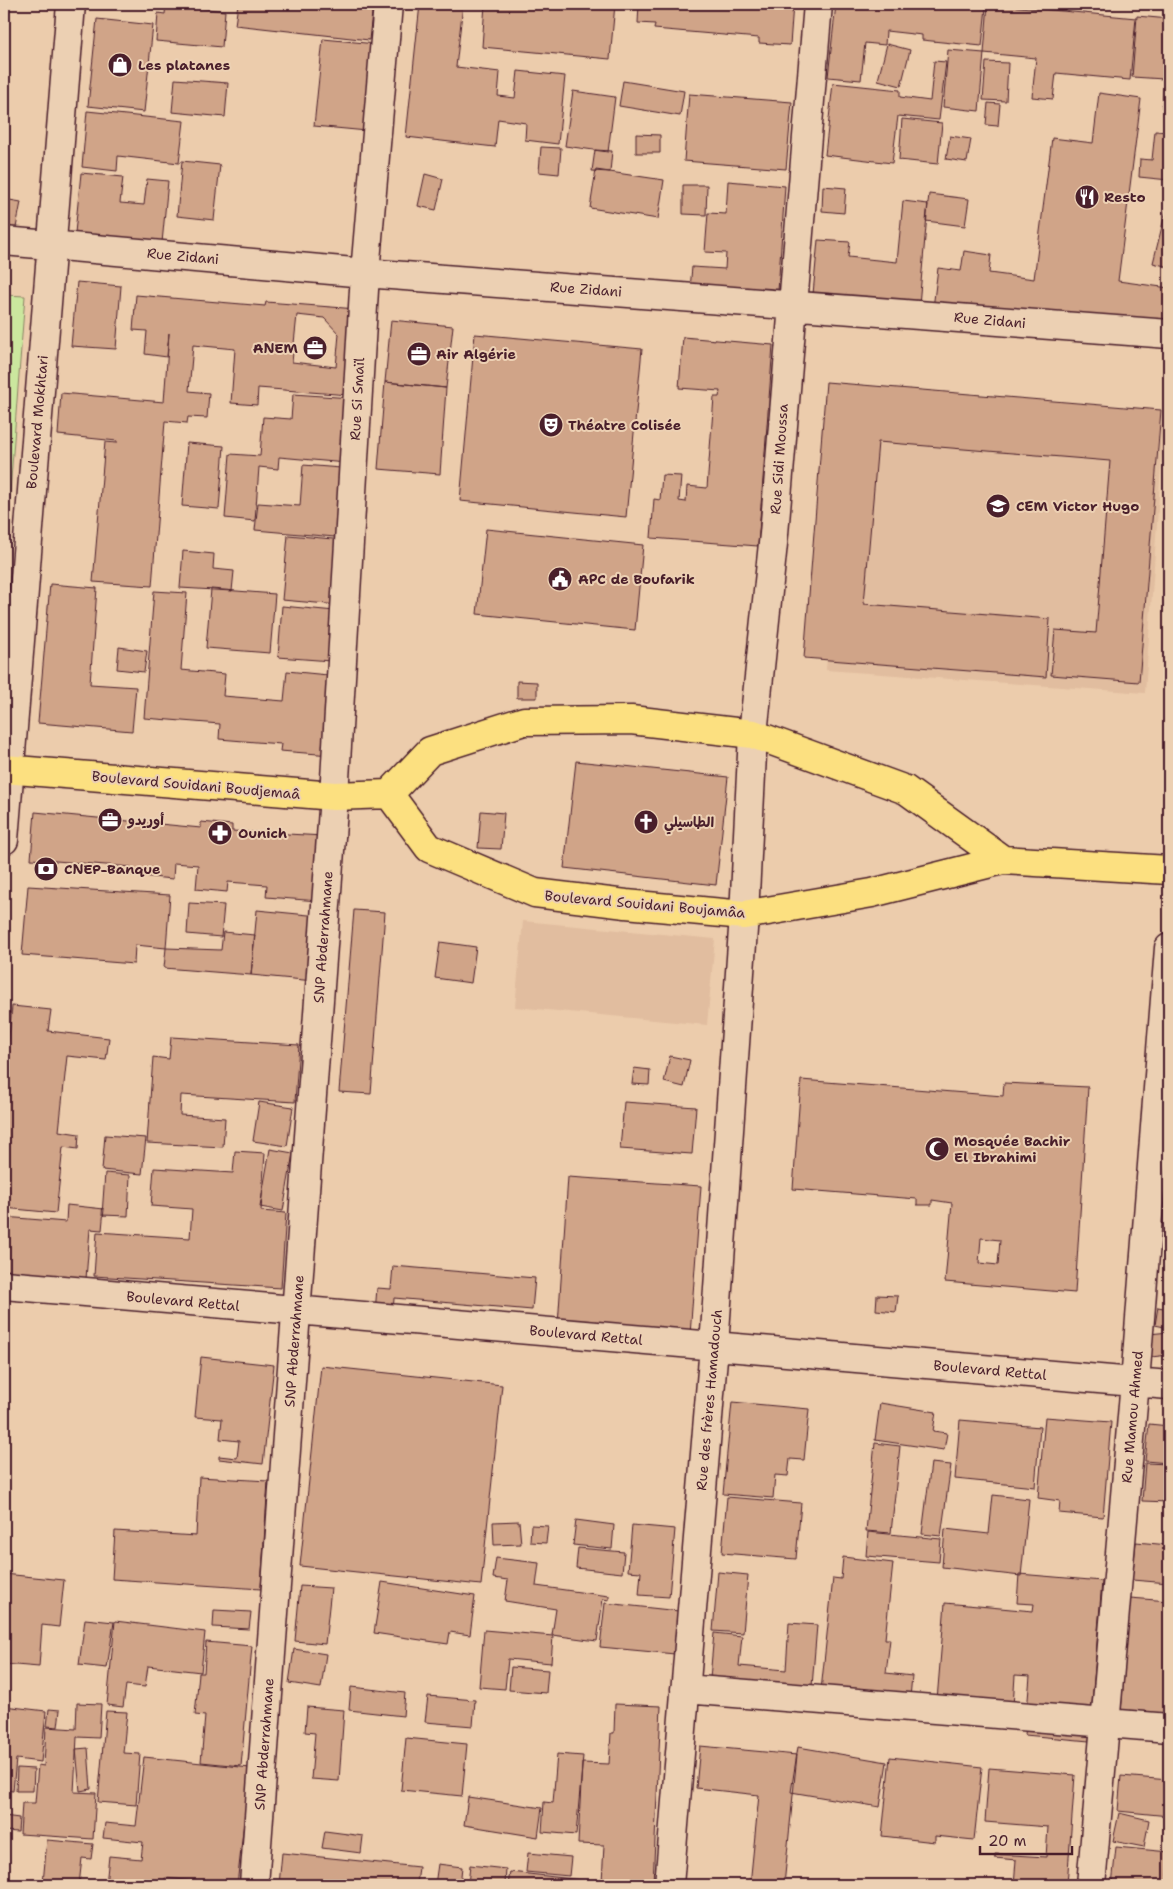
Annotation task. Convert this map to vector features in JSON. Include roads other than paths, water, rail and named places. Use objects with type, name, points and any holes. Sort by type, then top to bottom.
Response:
[{"type":"main road","points":[[389,794],[430,752],[524,721],[631,720],[753,734],[906,790],[1003,860]]},
{"type":"main road","name":"Boulevard Souidani Boudjemaâ","points":[[6,769],[334,796],[389,794]]},
{"type":"main road","name":"Boulevard Souidani Boujamâa","points":[[389,794],[430,848],[535,893],[744,915],[872,893],[1003,860],[1169,870]]},
{"type":"street","name":"Boulevard Mokhtari","points":[[4,840],[6,769],[71,4]]},
{"type":"street","name":"Rue Si Smaïl","points":[[334,796],[365,273],[388,4]]},
{"type":"street","name":"Rue Sidi Moussa","points":[[744,915],[753,734],[774,534],[818,4]]},
{"type":"street","name":"Rue Zidani","points":[[4,241],[365,273],[1169,334]]},
{"type":"street","name":"SNP Abderrahmane","points":[[254,1885],[334,796]]},
{"type":"street","name":"Rue des frères Hamadouch","points":[[670,1885],[714,1346],[744,915]]},
{"type":"street","name":"Rue Mamou Ahmed","points":[[1091,1885],[1135,1382],[1169,948]]},
{"type":"street","name":"Boulevard Rettal","points":[[4,1285],[1169,1385]]},
{"type":"street","points":[[685,1689],[1169,1728]]},
{"type":"place","name":"Les platanes","points":[[120,65]]},
{"type":"place","name":"Resto","points":[[1087,197]]},
{"type":"place","name":"ANEM","points":[[315,348]]},
{"type":"place","name":"Air Algérie","points":[[419,354]]},
{"type":"place","name":"Théatre Colisée","points":[[551,425]]},
{"type":"place","name":"CEM Victor Hugo","points":[[998,506]]},
{"type":"place","name":"APC de Boufarik","points":[[560,579]]},
{"type":"place","name":"أوريدو","points":[[110,820]]},
{"type":"place","name":"الطاسيلي","points":[[646,822]]},
{"type":"place","name":"Ounich","points":[[220,833]]},
{"type":"place","name":"CNEP-Banque","points":[[46,869]]},
{"type":"place","name":"Mosquée Bachir El Ibrahimi","points":[[937,1149]]}]
